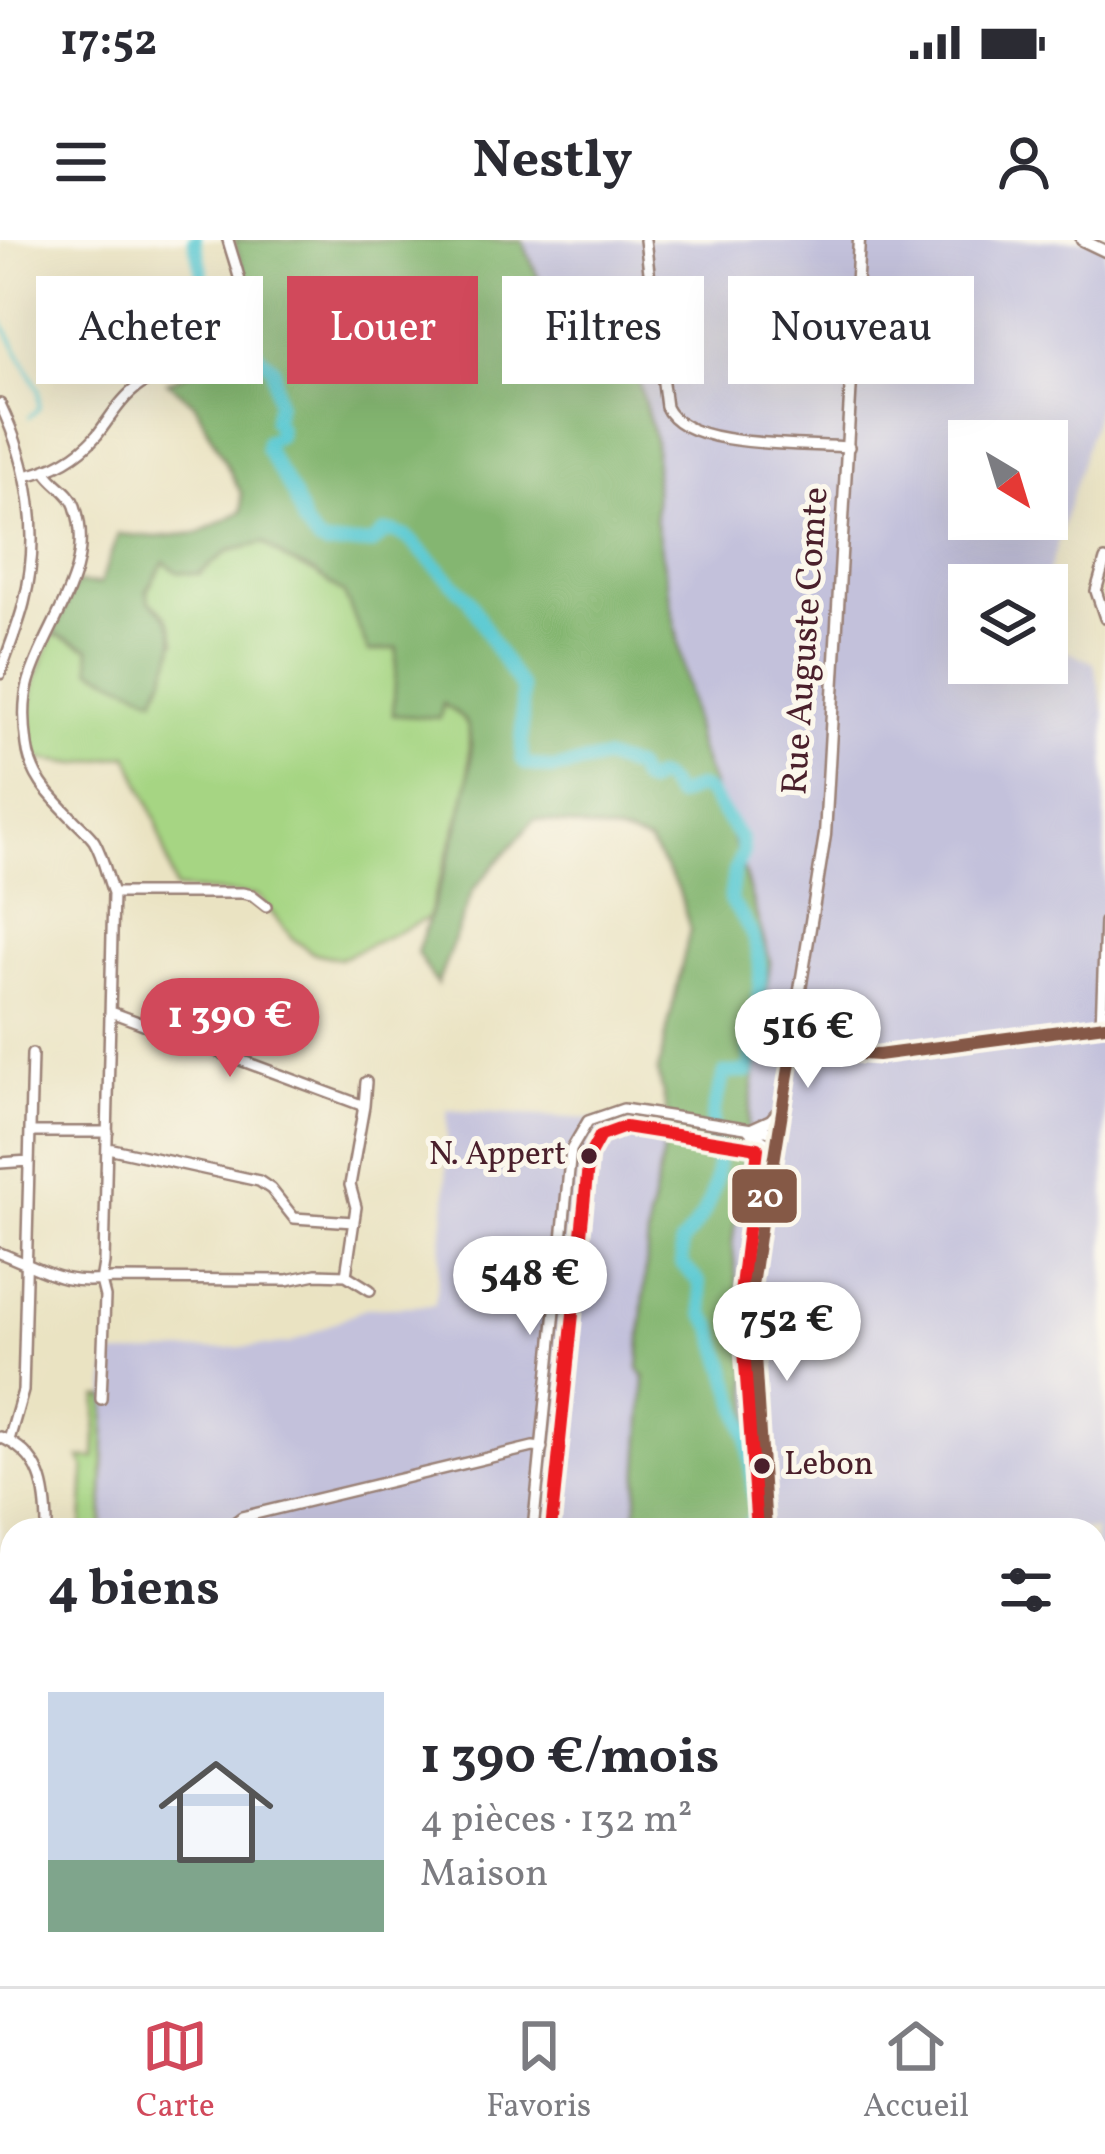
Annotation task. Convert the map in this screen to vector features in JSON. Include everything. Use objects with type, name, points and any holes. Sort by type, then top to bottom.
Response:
[{"type":"street","points":[[26,476],[46,472],[83,449],[138,386],[216,353],[230,338],[238,327],[242,294],[228,240]]},
{"type":"street","points":[[645,240],[666,407],[672,420],[734,441],[849,447]]},
{"type":"street","name":"Rue Auguste Comte","points":[[769,1518],[758,1294],[772,1168],[825,835],[859,240]]},
{"type":"street","points":[[1083,240],[1105,250]]},
{"type":"street","points":[[0,404],[26,476],[33,540],[25,602],[0,674]]},
{"type":"street","points":[[46,472],[75,506],[79,556],[73,586],[30,678],[25,698],[27,749],[34,775],[94,842],[113,893],[101,1400]]},
{"type":"street","points":[[1105,560],[1096,591],[1105,618]]},
{"type":"street","points":[[113,893],[242,893],[266,906]]},
{"type":"street","points":[[793,1043],[846,1053],[891,1054],[1103,1026],[1105,922]]},
{"type":"street","points":[[111,1012],[364,1106]]},
{"type":"street","points":[[796,1020],[818,1047]]},
{"type":"street","points":[[789,1069],[800,1054],[818,1047]]},
{"type":"street","points":[[32,1054],[23,1391],[4,1439],[30,1456],[44,1481],[46,1518]]},
{"type":"street","points":[[346,1275],[356,1207],[350,1185],[366,1082]]},
{"type":"street","points":[[749,1130],[771,1120],[782,1103]]},
{"type":"street","points":[[534,1518],[571,1150],[579,1132],[592,1119],[622,1109],[778,1133]]},
{"type":"street","points":[[749,1130],[765,1143],[772,1168]]},
{"type":"street","points":[[31,1132],[108,1132]]},
{"type":"street","points":[[108,1148],[259,1181],[294,1218],[354,1222]]},
{"type":"street","points":[[0,1163],[29,1161]]},
{"type":"street","points":[[0,1253],[65,1280],[88,1284],[287,1280],[316,1274],[346,1275],[370,1290]]},
{"type":"street","points":[[241,1518],[542,1448]]},
{"type":"shaded area","points":[[522,240],[1105,240],[1105,383],[1068,508],[1068,420],[948,420],[948,540],[1058,540],[1051,564],[948,564],[948,684],[1068,684],[1068,651],[1094,663],[1105,713],[1105,1518],[760,1518],[732,1244],[770,962],[742,865],[698,746],[655,517],[655,440],[639,384],[704,384],[704,276],[537,276]]},
{"type":"shaded area","points":[[447,1110],[669,1124],[649,1220],[636,1518],[103,1518],[107,1356],[289,1344],[365,1308],[435,1305],[446,1201]]},
{"type":"green space","points":[[234,240],[522,240],[537,276],[502,276],[502,384],[639,384],[655,440],[655,518],[698,746],[742,865],[770,962],[732,1244],[760,1518],[636,1518],[649,1220],[669,1124],[658,1071],[690,929],[678,888],[649,843],[535,819],[473,890],[437,985],[417,953],[462,810],[471,754],[469,731],[462,718],[443,704],[440,718],[393,715],[397,648],[369,652],[344,594],[264,543],[228,551],[199,574],[177,572],[164,562],[147,590],[149,601],[170,623],[173,635],[171,659],[155,698],[91,669],[89,648],[54,634],[76,583],[100,584],[118,534],[199,533],[242,511],[241,493],[195,404],[170,384],[263,384],[263,276],[244,276]]},
{"type":"green space","points":[[264,543],[345,594],[353,611],[398,648],[442,704],[469,727],[469,785],[428,918],[339,959],[311,952],[292,938],[258,896],[175,889],[156,820],[128,755],[78,764],[31,758],[32,694],[54,634],[89,648],[176,642],[167,619],[149,602],[147,590],[164,561],[199,574],[228,551]]},
{"type":"green space","points":[[98,1397],[106,1397],[102,1518],[83,1518],[85,1468],[80,1458],[95,1458]]},
{"type":"waterway","points":[[194,240],[202,271],[202,303],[273,367],[278,403],[274,420],[279,435],[267,441],[266,449],[317,541],[325,545],[373,543],[385,532],[394,532],[407,537],[469,599],[522,689],[522,758],[526,764],[553,769],[604,759],[635,768],[647,784],[656,777],[664,780],[676,796],[699,787],[708,792],[741,840],[743,852],[734,871],[730,901],[752,934],[760,965],[751,1063],[748,1072],[725,1073],[712,1122],[715,1181],[703,1215],[681,1243],[682,1264],[699,1282],[704,1314],[713,1327],[748,1438],[754,1518]]},
{"type":"waterway","points":[[0,317],[39,390],[39,408],[29,417]]},
{"type":"transit line","name":"20","points":[[793,1043],[878,1055],[1105,1025]]},
{"type":"transit line","name":"20","points":[[765,1518],[751,1293],[793,1043]]},
{"type":"transit line","points":[[552,1518],[589,1156],[600,1136],[625,1127],[758,1148],[740,1294],[756,1518]]},
{"type":"place","name":"N. Appert","points":[[589,1156]]},
{"type":"place","name":"Lebon","points":[[762,1466]]}]
